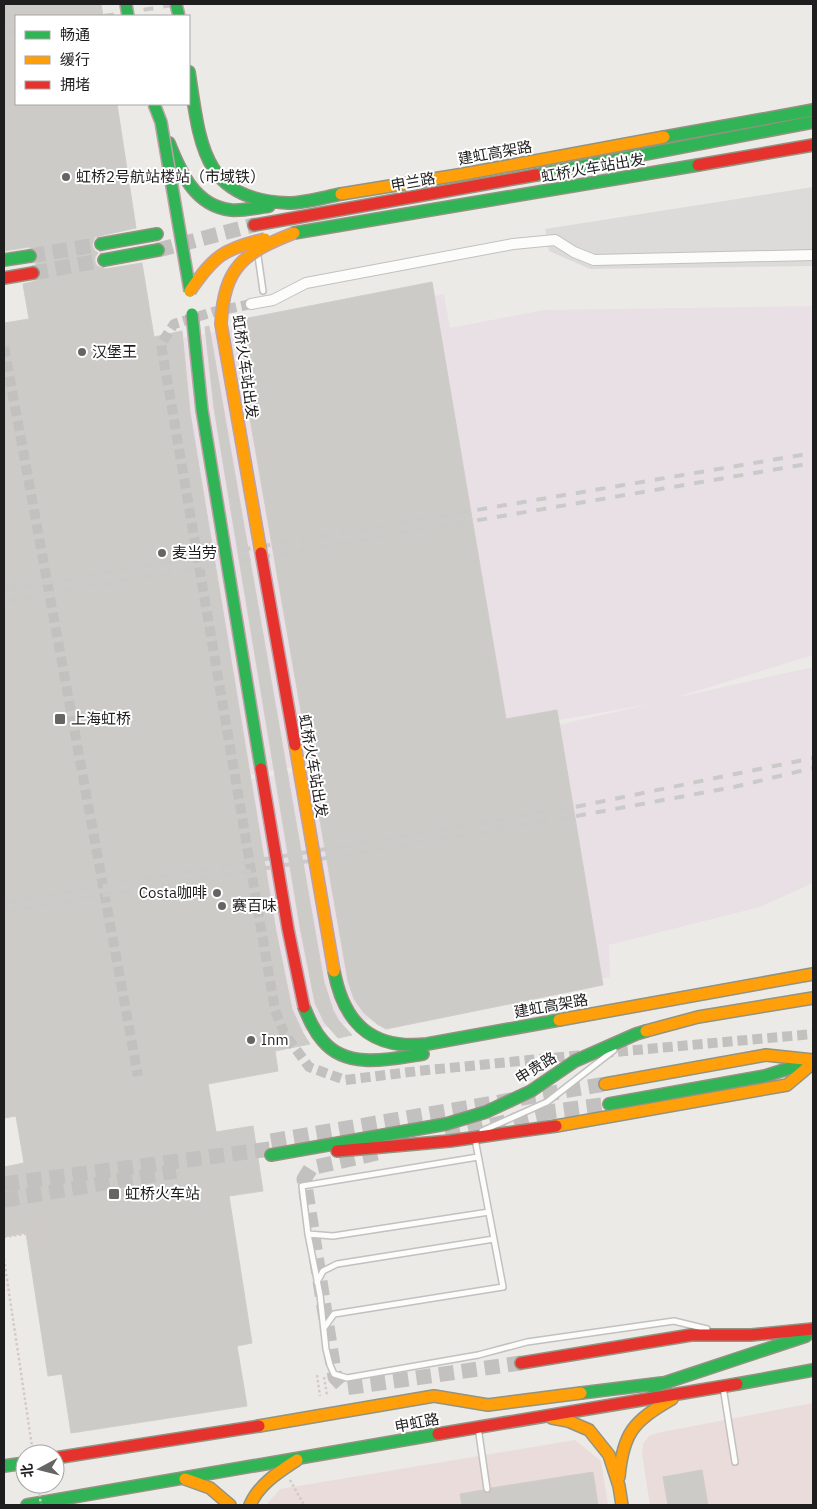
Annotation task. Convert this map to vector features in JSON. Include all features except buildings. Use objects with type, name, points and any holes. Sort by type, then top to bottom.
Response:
[{"type":"main road","name":"建虹高架路","points":[[190,78],[203,151],[211,168],[233,191],[250,198],[268,202],[290,203],[464,174],[813,110]]},
{"type":"main road","points":[[154,105],[178,166],[193,190],[205,202],[230,210],[290,203]]},
{"type":"main road","points":[[161,122],[190,291],[202,410],[288,929],[304,1007],[314,1030],[322,1041],[337,1052],[352,1059],[374,1061],[430,1052],[458,1038]]},
{"type":"main road","name":"申兰路","points":[[254,225],[579,168],[813,122]]},
{"type":"main road","name":"虹桥火车站出发","points":[[334,971],[221,324],[221,305],[225,288],[232,272],[256,249],[294,233],[813,146]]},
{"type":"main road","points":[[190,291],[207,266],[218,255],[232,247],[294,233]]},
{"type":"main road","points":[[101,244],[157,234]]},
{"type":"main road","points":[[104,260],[158,250]]},
{"type":"main road","points":[[4,260],[30,256]]},
{"type":"main road","points":[[4,278],[34,273]]},
{"type":"main road","name":"建虹高架路","points":[[334,971],[344,1006],[360,1026],[381,1041],[410,1045],[813,974]]},
{"type":"main road","name":"申贵路","points":[[475,1139],[378,1149],[271,1155],[446,1124],[486,1112],[531,1091],[575,1061],[636,1034],[698,1017],[813,998]]},
{"type":"main road","points":[[605,1084],[766,1055],[813,1061]]},
{"type":"main road","points":[[475,1139],[787,1085],[813,1061]]},
{"type":"main road","points":[[609,1104],[765,1076],[813,1061]]},
{"type":"main road","points":[[521,1364],[691,1335],[751,1336],[813,1329]]},
{"type":"main road","points":[[594,1407],[813,1333]]},
{"type":"main road","name":"申虹路","points":[[27,1505],[66,1502],[183,1478],[813,1370]]},
{"type":"main road","points":[[65,1456],[329,1415],[434,1396],[488,1405],[662,1383]]},
{"type":"main road","points":[[618,1486],[620,1455],[633,1426],[651,1411],[680,1394]]},
{"type":"main road","points":[[539,1416],[568,1421],[589,1430],[609,1456],[622,1505]]},
{"type":"main road","points":[[250,1505],[269,1480],[300,1458]]},
{"type":"main road","points":[[183,1478],[210,1488],[230,1505]]},
{"type":"street","points":[[251,304],[273,300],[306,283],[513,244],[555,240],[574,252],[594,260],[813,255]]},
{"type":"lane","points":[[254,225],[263,291]]},
{"type":"lane","points":[[324,1328],[334,1314],[503,1287],[475,1139],[478,1133],[547,1102],[636,1034]]},
{"type":"lane","points":[[478,1157],[302,1186],[330,1365],[334,1374],[347,1378],[470,1357],[526,1342],[674,1321],[732,1335]]},
{"type":"lane","points":[[308,1234],[333,1236],[489,1212]]},
{"type":"lane","points":[[317,1282],[323,1271],[337,1264],[494,1239]]},
{"type":"lane","points":[[723,1386],[735,1462]]},
{"type":"lane","points":[[478,1427],[487,1489]]},
{"type":"path","points":[[4,1237],[45,1231]]},
{"type":"path","points":[[4,1259],[32,1444]]},
{"type":"path","points":[[324,1373],[327,1395]]},
{"type":"path","points":[[317,1375],[320,1396]]},
{"type":"path","points":[[285,1469],[304,1505]]},
{"type":"shaded area","points":[[813,187],[813,266],[590,269],[549,251],[545,229]]},
{"type":"shaded area","points":[[444,294],[450,328],[544,310],[813,306],[813,655],[674,698],[813,667],[813,883],[760,907],[609,945],[610,977],[4,1084],[4,823],[558,725],[650,704],[4,818],[4,367]]},
{"type":"shaded area","points":[[813,1403],[813,1505],[650,1505],[642,1454],[643,1444],[649,1436]]},
{"type":"shaded area","points":[[575,1440],[601,1461],[608,1505],[266,1505],[280,1489]]},
{"type":"tunnel","points":[[158,250],[254,225]]},
{"type":"tunnel","points":[[30,256],[101,244]]},
{"type":"tunnel","points":[[33,273],[104,260]]},
{"type":"tunnel","points":[[251,304],[213,312],[174,324],[161,344],[275,1010],[284,1033],[309,1067],[345,1080],[581,1055]]},
{"type":"tunnel","points":[[4,347],[138,1076]]},
{"type":"tunnel","points":[[603,1053],[813,1034]]},
{"type":"tunnel","points":[[271,1141],[605,1084]]},
{"type":"tunnel","points":[[541,1113],[609,1104]]},
{"type":"tunnel","points":[[446,1136],[549,1112]]},
{"type":"tunnel","points":[[4,1184],[285,1147]]},
{"type":"tunnel","points":[[377,1153],[311,1168],[304,1179],[335,1377],[345,1388],[521,1363]]},
{"type":"tunnel","points":[[4,1200],[176,1171]]},
{"type":"railway","points":[[110,15],[180,4]]},
{"type":"railway","points":[[4,33],[15,31]]},
{"type":"railway","points":[[4,590],[813,453]]},
{"type":"railway","points":[[4,601],[813,463]]},
{"type":"railway","points":[[4,903],[570,808],[813,758]]},
{"type":"railway","points":[[4,912],[566,818],[734,787],[813,768]]},
{"type":"traffic: fast","points":[[126,4],[128,15]]},
{"type":"traffic: fast","points":[[176,4],[179,15]]},
{"type":"traffic: fast","points":[[190,78],[202,143],[210,163],[221,179],[237,191],[259,199],[288,203],[341,194]]},
{"type":"traffic: fast","points":[[154,105],[161,122],[190,291]]},
{"type":"traffic: fast","points":[[664,137],[813,110]]},
{"type":"traffic: fast","points":[[536,175],[813,122]]},
{"type":"traffic: fast","points":[[169,143],[184,176],[199,195],[208,202],[231,210],[269,206]]},
{"type":"traffic: fast","points":[[294,233],[698,165]]},
{"type":"traffic: fast","points":[[101,244],[157,234]]},
{"type":"traffic: fast","points":[[104,260],[158,250]]},
{"type":"traffic: fast","points":[[4,260],[30,256]]},
{"type":"traffic: fast","points":[[192,314],[202,410],[261,769]]},
{"type":"traffic: fast","points":[[334,971],[345,1006],[353,1019],[376,1038],[391,1043],[408,1045],[427,1044],[559,1020]]},
{"type":"traffic: fast","points":[[304,1007],[312,1025],[323,1041],[333,1050],[344,1056],[357,1059],[384,1060],[423,1054]]},
{"type":"traffic: fast","points":[[271,1155],[446,1124],[486,1112],[531,1091],[575,1061],[646,1031]]},
{"type":"traffic: fast","points":[[609,1104],[765,1076],[809,1062]]},
{"type":"traffic: fast","points":[[652,1387],[806,1336]]},
{"type":"traffic: fast","points":[[737,1384],[813,1370]]},
{"type":"traffic: fast","points":[[581,1393],[662,1383]]},
{"type":"traffic: fast","points":[[27,1505],[438,1434]]},
{"type":"traffic: fast","points":[[4,1466],[15,1464]]},
{"type":"traffic: slow","points":[[341,194],[464,174],[664,137]]},
{"type":"traffic: slow","points":[[261,553],[221,324],[227,289],[232,275],[240,265],[249,256],[262,248],[294,233]]},
{"type":"traffic: slow","points":[[190,291],[213,262],[221,256],[239,246],[265,239]]},
{"type":"traffic: slow","points":[[295,745],[334,971]]},
{"type":"traffic: slow","points":[[559,1020],[813,974]]},
{"type":"traffic: slow","points":[[646,1031],[698,1017],[813,998]]},
{"type":"traffic: slow","points":[[605,1084],[766,1055],[813,1060]]},
{"type":"traffic: slow","points":[[556,1126],[787,1085],[813,1063]]},
{"type":"traffic: slow","points":[[259,1426],[434,1396],[488,1405],[581,1393]]},
{"type":"traffic: slow","points":[[619,1477],[624,1449],[633,1429],[648,1414],[672,1399]]},
{"type":"traffic: slow","points":[[552,1418],[568,1421],[589,1430],[609,1455],[619,1486],[622,1505]]},
{"type":"traffic: slow","points":[[250,1505],[264,1485],[297,1460]]},
{"type":"traffic: slow","points":[[185,1479],[210,1488],[230,1505]]},
{"type":"traffic: jam","points":[[698,165],[813,145]]},
{"type":"traffic: jam","points":[[254,225],[536,175]]},
{"type":"traffic: jam","points":[[4,278],[33,273]]},
{"type":"traffic: jam","points":[[261,553],[295,745]]},
{"type":"traffic: jam","points":[[261,769],[288,929],[304,1007]]},
{"type":"traffic: jam","points":[[337,1151],[450,1141],[556,1126]]},
{"type":"traffic: jam","points":[[521,1363],[691,1335],[751,1335],[813,1329]]},
{"type":"traffic: jam","points":[[438,1434],[737,1384]]},
{"type":"traffic: jam","points":[[65,1456],[259,1426]]},
{"type":"place","name":"虹桥2号航站楼站（市域铁）","points":[[66,177]]},
{"type":"place","name":"汉堡王","points":[[82,352]]},
{"type":"place","name":"麦当劳","points":[[162,553]]},
{"type":"place","name":"上海虹桥","points":[[60,719]]},
{"type":"place","name":"Costa咖啡","points":[[217,893]]},
{"type":"place","name":"赛百味","points":[[222,906]]},
{"type":"place","name":"Inm","points":[[251,1040]]},
{"type":"place","name":"虹桥火车站","points":[[114,1194]]}]
